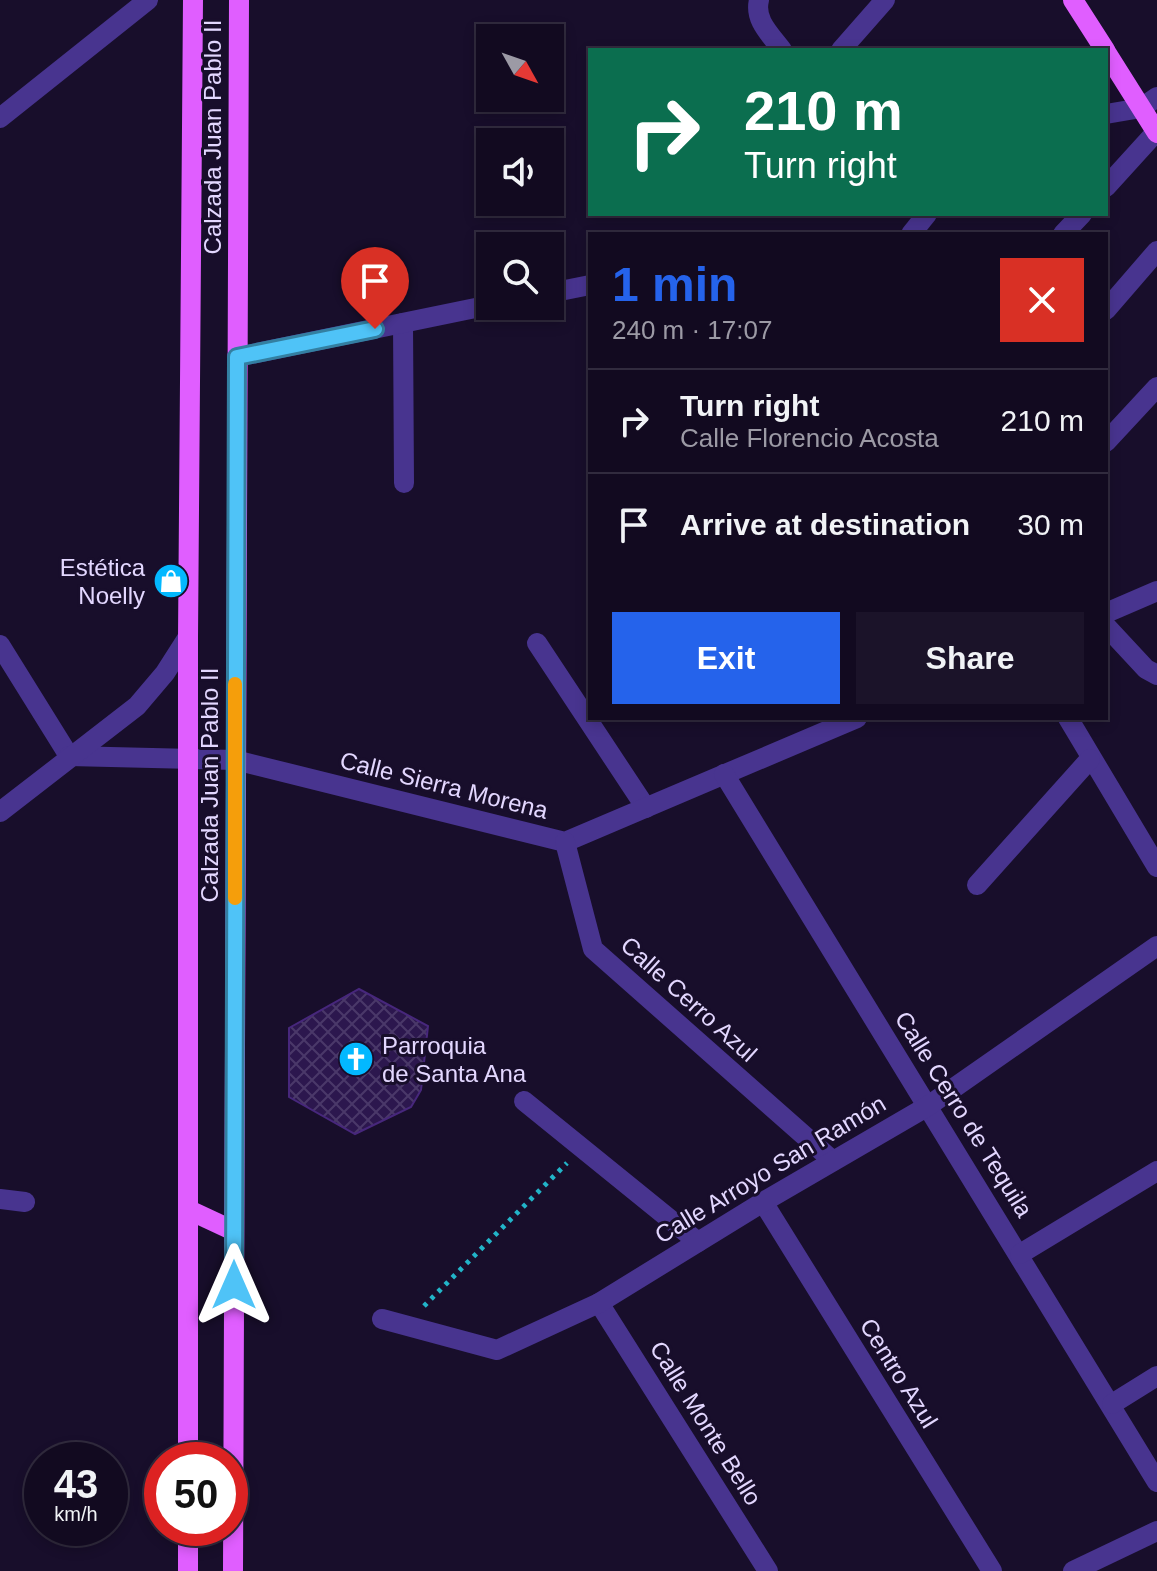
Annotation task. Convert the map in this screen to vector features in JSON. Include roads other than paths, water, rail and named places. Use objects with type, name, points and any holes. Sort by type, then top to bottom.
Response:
[{"type":"main road","name":"Calzada Juan Pablo II","points":[[188,1442],[188,637],[193,0]]},
{"type":"main road","name":"Calzada Juan Pablo II","points":[[233,1571],[239,0]]},
{"type":"main road","points":[[1073,0],[1103,48]]},
{"type":"main road","points":[[1108,54],[1149,102],[1157,132]]},
{"type":"main road","points":[[189,1210],[234,1231]]},
{"type":"main road","points":[[188,1546],[188,1571]]},
{"type":"street","points":[[0,118],[148,0]]},
{"type":"street","points":[[843,48],[885,0]]},
{"type":"street","points":[[752,4],[781,48]]},
{"type":"street","points":[[1108,113],[1149,102]]},
{"type":"street","points":[[1108,185],[1157,132]]},
{"type":"street","points":[[913,232],[925,216]]},
{"type":"street","points":[[1065,232],[1080,216]]},
{"type":"street","points":[[1108,308],[1157,251]]},
{"type":"street","points":[[564,292],[588,289]]},
{"type":"street","points":[[237,357],[476,308]]},
{"type":"street","points":[[403,323],[404,483]]},
{"type":"street","points":[[1108,440],[1157,387]]},
{"type":"street","points":[[1108,612],[1157,591]]},
{"type":"street","points":[[1108,628],[1146,669],[1157,675]]},
{"type":"street","points":[[0,812],[137,706],[165,673],[188,637]]},
{"type":"street","points":[[537,643],[646,808]]},
{"type":"street","points":[[0,645],[69,756]]},
{"type":"street","name":"Calle Sierra Morena","points":[[69,756],[235,760],[565,842],[724,774],[818,725],[846,720]]},
{"type":"street","points":[[1069,720],[1157,867]]},
{"type":"street","points":[[977,885],[1090,759]]},
{"type":"street","name":"Calle Cerro de Tequila","points":[[724,774],[1157,1482]]},
{"type":"street","name":"Calle Cerro Azul","points":[[565,842],[593,949],[833,1161]]},
{"type":"street","name":"Calle Arroyo San Ramón","points":[[382,1319],[497,1350],[599,1303],[763,1202],[928,1106],[1157,946]]},
{"type":"street","points":[[524,1101],[698,1242]]},
{"type":"street","points":[[1020,1254],[1157,1171]]},
{"type":"street","points":[[0,1199],[25,1202]]},
{"type":"street","name":"Centro Azul","points":[[763,1202],[992,1571]]},
{"type":"street","name":"Calle Monte Bello","points":[[599,1303],[768,1571]]},
{"type":"street","points":[[1112,1404],[1157,1376]]},
{"type":"street","points":[[1073,1571],[1157,1531]]},
{"type":"place","name":"Estética Noelly","points":[[171,581]]},
{"type":"place","name":"Parroquia de Santa Ana","points":[[356,1059]]}]
